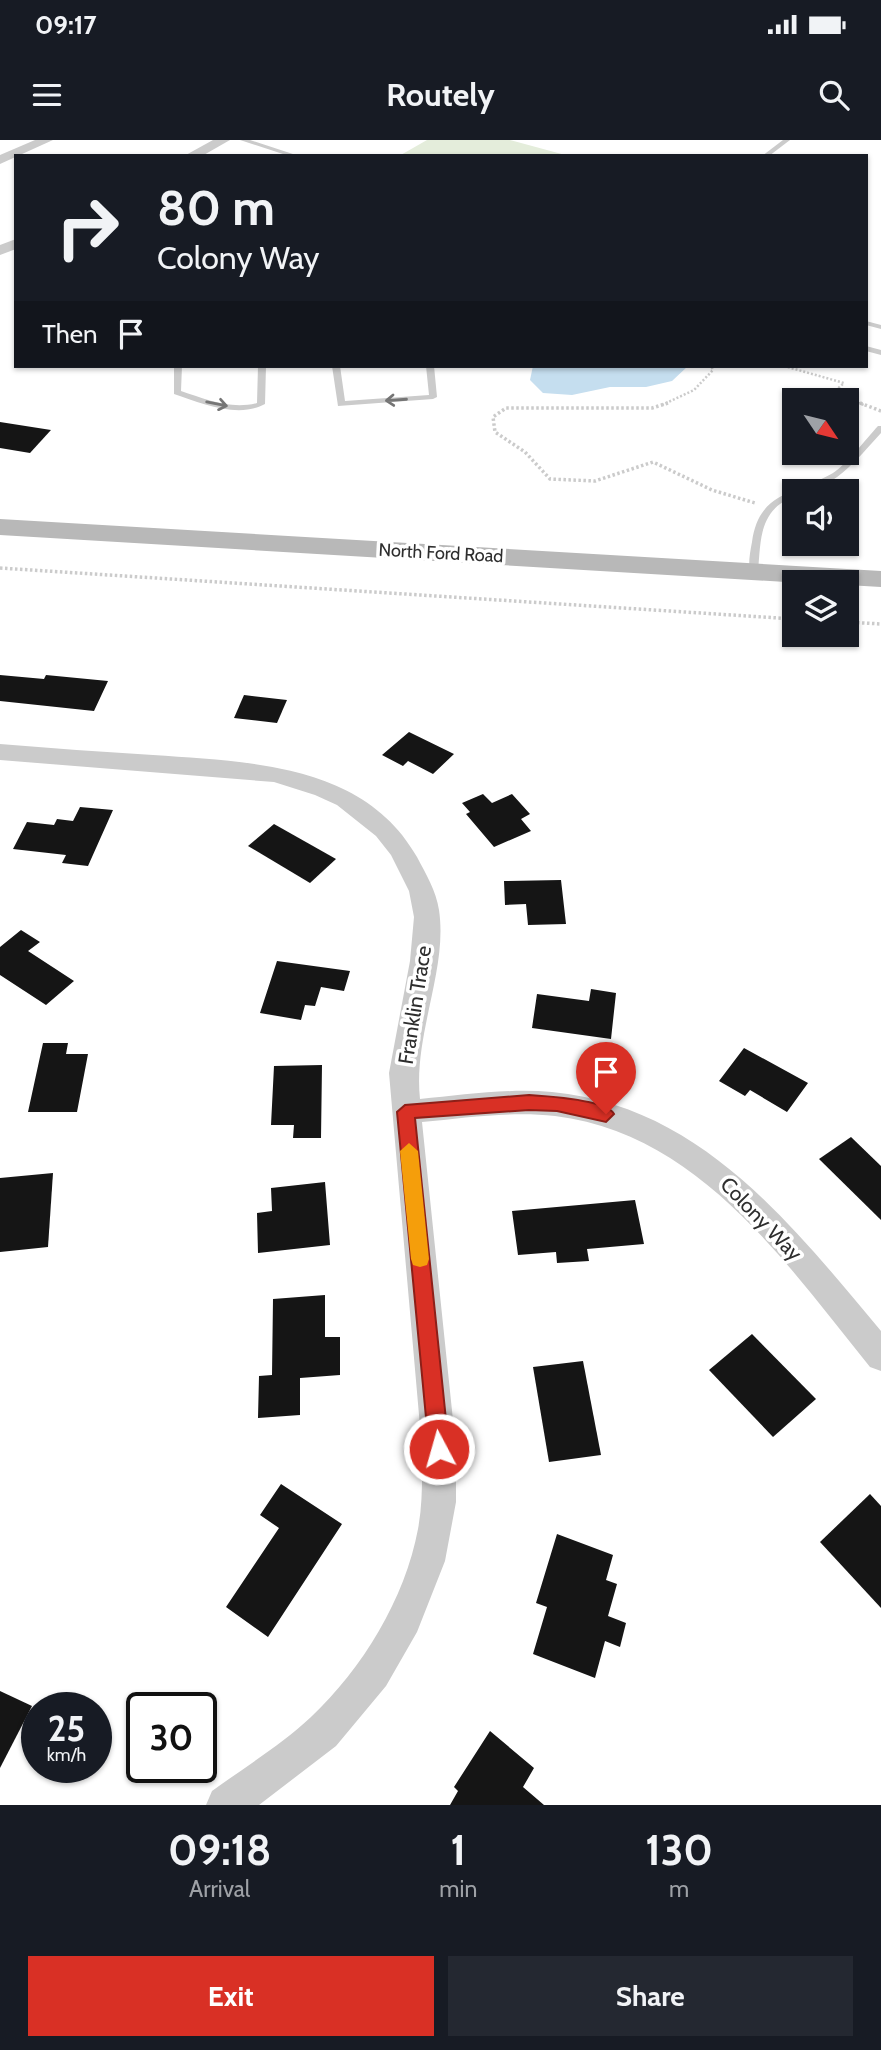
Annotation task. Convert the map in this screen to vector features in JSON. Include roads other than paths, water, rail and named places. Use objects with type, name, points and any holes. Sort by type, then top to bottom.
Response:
[{"type":"main road","name":"North Ford Road","points":[[0,527],[881,579]]},
{"type":"street","points":[[0,160],[46,140]]},
{"type":"street","points":[[195,154],[223,140]]},
{"type":"street","name":"Franklin Trace","points":[[0,752],[282,774],[340,795],[380,822],[406,856],[423,896],[428,922],[406,1040],[405,1112],[439,1449],[439,1504],[415,1595],[393,1639],[334,1720],[226,1805]]},
{"type":"street","name":"Colony Way","points":[[405,1112],[529,1102],[557,1104],[625,1119],[662,1135],[703,1161],[741,1193],[881,1356]]},
{"type":"lane","points":[[243,140],[289,154]]},
{"type":"lane","points":[[768,154],[787,140]]},
{"type":"lane","points":[[178,368],[177,392],[203,401],[241,408],[261,404],[262,368]]},
{"type":"lane","points":[[336,368],[341,404],[433,397],[430,368]]},
{"type":"lane","points":[[827,479],[838,474],[881,428]]},
{"type":"lane","points":[[753,572],[757,526],[768,507],[782,500]]},
{"type":"water","points":[[533,368],[686,368],[672,381],[646,387],[610,387],[572,395],[543,393],[530,380]]}]
